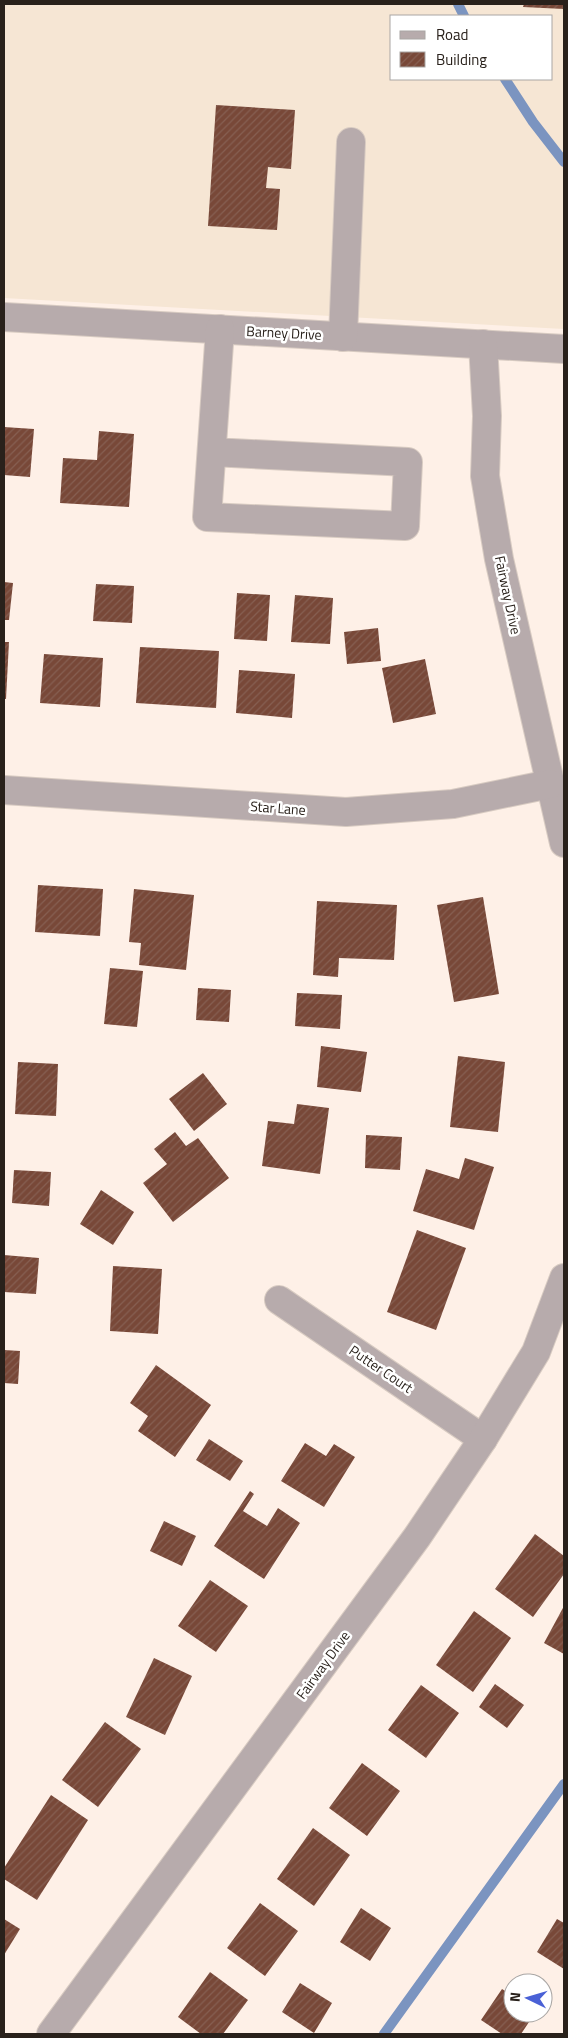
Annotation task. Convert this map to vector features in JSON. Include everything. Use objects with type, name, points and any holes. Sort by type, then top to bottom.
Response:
[{"type":"street","points":[[342,337],[351,142]]},
{"type":"street","name":"Barney Drive","points":[[4,317],[564,349]]},
{"type":"street","points":[[212,452],[408,462],[405,526],[207,518],[220,329]]},
{"type":"street","name":"Fairway Drive","points":[[483,344],[487,416],[485,476],[499,559],[564,842]]},
{"type":"street","name":"Star Lane","points":[[4,790],[346,812],[453,804],[550,784]]},
{"type":"street","name":"Fairway Drive","points":[[51,2034],[417,1537],[482,1439],[536,1352],[564,1278]]},
{"type":"street","name":"Putter Court","points":[[279,1300],[482,1439]]},
{"type":"shaded area","points":[[4,4],[564,4],[564,329],[4,298]]},
{"type":"building","points":[[524,4],[564,4],[564,9],[523,7]]},
{"type":"building","points":[[216,105],[295,110],[291,169],[268,167],[266,188],[280,189],[277,230],[208,226]]},
{"type":"building","points":[[4,427],[34,429],[30,477],[4,475]]},
{"type":"building","points":[[99,431],[134,434],[129,507],[60,503],[63,458],[97,460]]},
{"type":"building","points":[[4,582],[13,583],[9,620],[4,620]]},
{"type":"building","points":[[96,584],[134,586],[132,623],[93,621]]},
{"type":"building","points":[[237,593],[270,595],[267,641],[234,639]]},
{"type":"building","points":[[295,595],[333,598],[330,644],[291,642]]},
{"type":"building","points":[[378,628],[381,661],[347,664],[344,632]]},
{"type":"building","points":[[4,642],[9,642],[6,699],[4,699]]},
{"type":"building","points":[[140,647],[219,651],[216,708],[136,703]]},
{"type":"building","points":[[44,654],[103,658],[100,707],[40,703]]},
{"type":"building","points":[[425,659],[436,714],[393,723],[382,668]]},
{"type":"building","points":[[239,670],[295,674],[292,718],[236,713]]},
{"type":"building","points":[[38,885],[103,889],[100,936],[35,932]]},
{"type":"building","points":[[134,889],[194,895],[186,970],[139,965],[141,943],[129,942]]},
{"type":"building","points":[[483,897],[499,994],[454,1002],[437,905]]},
{"type":"building","points":[[317,901],[397,905],[394,960],[339,958],[338,977],[313,975]]},
{"type":"building","points":[[110,968],[143,971],[137,1027],[104,1024]]},
{"type":"building","points":[[198,988],[231,990],[229,1022],[196,1020]]},
{"type":"building","points":[[297,993],[342,995],[340,1029],[295,1026]]},
{"type":"building","points":[[321,1046],[367,1052],[361,1092],[317,1087]]},
{"type":"building","points":[[458,1056],[505,1062],[498,1132],[450,1127]]},
{"type":"building","points":[[18,1062],[58,1064],[56,1116],[15,1114]]},
{"type":"building","points":[[203,1073],[227,1104],[194,1131],[169,1099]]},
{"type":"building","points":[[297,1104],[329,1108],[320,1174],[262,1166],[268,1121],[294,1124]]},
{"type":"building","points":[[175,1132],[186,1146],[198,1138],[229,1178],[173,1222],[143,1183],[167,1164],[154,1149]]},
{"type":"building","points":[[366,1135],[402,1137],[400,1170],[365,1168]]},
{"type":"building","points":[[465,1158],[494,1167],[474,1230],[413,1211],[426,1169],[459,1179]]},
{"type":"building","points":[[14,1170],[51,1172],[49,1206],[12,1203]]},
{"type":"building","points":[[101,1190],[134,1212],[113,1245],[80,1224]]},
{"type":"building","points":[[417,1230],[466,1248],[436,1330],[387,1312]]},
{"type":"building","points":[[4,1255],[39,1258],[36,1294],[4,1292]]},
{"type":"building","points":[[113,1266],[162,1269],[158,1334],[110,1331]]},
{"type":"building","points":[[4,1350],[20,1351],[18,1384],[4,1383]]},
{"type":"building","points":[[156,1365],[211,1405],[175,1457],[138,1431],[148,1416],[130,1403]]},
{"type":"building","points":[[209,1439],[243,1461],[230,1481],[196,1460]]},
{"type":"building","points":[[305,1443],[326,1456],[334,1444],[355,1457],[324,1507],[281,1481]]},
{"type":"building","points":[[250,1491],[254,1494],[243,1511],[267,1526],[278,1508],[300,1523],[264,1579],[214,1546]]},
{"type":"building","points":[[164,1521],[196,1536],[182,1566],[150,1551]]},
{"type":"building","points":[[535,1534],[564,1556],[564,1574],[533,1617],[495,1589]]},
{"type":"building","points":[[210,1580],[248,1606],[216,1652],[178,1626]]},
{"type":"building","points":[[564,1606],[564,1654],[544,1643]]},
{"type":"building","points":[[474,1611],[511,1638],[473,1692],[436,1665]]},
{"type":"building","points":[[154,1658],[192,1676],[165,1735],[126,1717]]},
{"type":"building","points":[[495,1684],[524,1705],[507,1728],[479,1707]]},
{"type":"building","points":[[421,1685],[459,1713],[426,1758],[388,1730]]},
{"type":"building","points":[[105,1722],[141,1749],[98,1807],[62,1780]]},
{"type":"building","points":[[362,1763],[400,1791],[367,1836],[329,1808]]},
{"type":"building","points":[[51,1795],[88,1820],[37,1900],[4,1879],[4,1868]]},
{"type":"building","points":[[313,1828],[350,1855],[314,1906],[277,1879]]},
{"type":"building","points":[[260,1903],[298,1931],[265,1976],[227,1948]]},
{"type":"building","points":[[361,1908],[391,1928],[370,1961],[340,1942]]},
{"type":"building","points":[[4,1919],[20,1929],[4,1955]]},
{"type":"building","points":[[557,1919],[564,1923],[564,1969],[537,1952]]},
{"type":"building","points":[[210,1972],[248,2000],[223,2034],[201,2034],[178,2017]]},
{"type":"building","points":[[300,1983],[332,2003],[314,2033],[282,2012]]},
{"type":"building","points":[[502,1989],[503,2023],[528,2023],[521,2034],[502,2034],[481,2020]]},
{"type":"waterway","points":[[458,4],[464,15]]},
{"type":"waterway","points":[[506,80],[533,122],[564,162]]},
{"type":"waterway","points":[[384,2034],[564,1784]]}]
